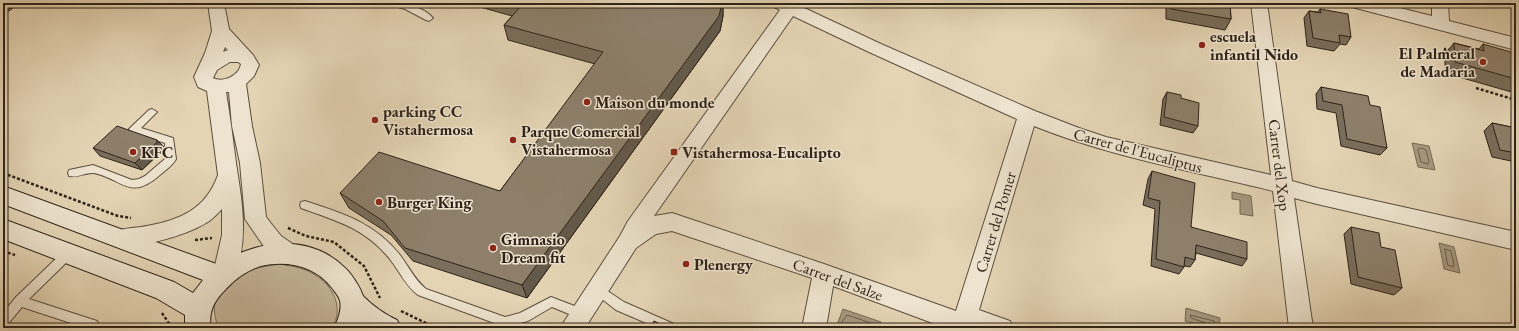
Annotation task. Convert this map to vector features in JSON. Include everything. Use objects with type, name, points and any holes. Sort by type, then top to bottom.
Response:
[{"type":"main road","points":[[3,195],[224,275]]},
{"type":"main road","points":[[3,229],[165,290],[188,303],[198,320]]},
{"type":"main road","points":[[198,320],[203,297],[235,266],[259,256],[289,254],[310,258],[326,265],[339,276],[347,289],[353,304],[379,324],[388,328]]},
{"type":"main road","points":[[347,328],[353,304]]},
{"type":"street","points":[[216,3],[221,31],[214,53],[203,77],[205,82],[216,87],[227,86],[237,82],[245,76],[250,65],[221,31]]},
{"type":"street","name":"Carrer del Xop","points":[[1259,3],[1301,328]]},
{"type":"street","points":[[1358,3],[1516,44]]},
{"type":"street","points":[[1440,3],[1441,24]]},
{"type":"street","points":[[576,321],[628,242],[636,227],[666,186],[787,5]]},
{"type":"street","name":"Carrer de l'Eucaliptus","points":[[787,5],[875,48],[1028,116],[1073,134],[1106,144],[1282,186],[1317,196],[1516,241]]},
{"type":"street","points":[[208,67],[222,58],[231,56],[245,58]]},
{"type":"street","points":[[237,82],[242,126],[250,163],[256,219],[273,242],[289,254]]},
{"type":"street","points":[[216,87],[229,173],[233,235],[224,275]]},
{"type":"street","name":"Carrer del Pomer","points":[[962,326],[1028,116]]},
{"type":"street","points":[[121,238],[155,234],[184,224],[205,211],[217,199],[229,173]]},
{"type":"street","points":[[628,242],[653,225],[672,222],[662,209],[661,202],[666,186]]},
{"type":"street","name":"Carrer del Salze","points":[[672,222],[824,273],[962,326]]},
{"type":"street","points":[[814,328],[824,273]]},
{"type":"street","points":[[962,326],[974,318],[1002,328]]},
{"type":"lane","points":[[395,3],[408,7],[429,18]]},
{"type":"lane","points":[[74,173],[92,169],[132,184],[140,183],[149,179],[171,158],[170,141],[134,129],[152,112]]},
{"type":"lane","points":[[305,205],[353,222],[367,231],[386,247],[396,258],[413,285],[422,292],[505,322],[528,316],[551,302],[576,321]]},
{"type":"lane","points":[[3,321],[20,301],[68,254]]},
{"type":"lane","points":[[597,289],[620,306],[670,328]]},
{"type":"lane","points":[[20,301],[93,326],[94,328]]},
{"type":"path","points":[[1452,54],[1445,52],[1445,49],[1457,51],[1453,49],[1453,47],[1458,40],[1458,29]]},
{"type":"path","points":[[1476,88],[1516,100]]},
{"type":"path","points":[[3,174],[118,216],[132,218]]},
{"type":"path","points":[[157,310],[163,314],[172,328]]},
{"type":"shaded area","points":[[279,264],[303,269],[322,280],[327,285],[335,298],[337,306],[337,313],[332,328],[218,328],[214,306],[217,298],[225,287],[237,277],[248,271],[260,267]]},
{"type":"water","points":[[1412,143],[1429,146],[1435,170],[1418,167]]},
{"type":"water","points":[[1232,192],[1251,196],[1253,216],[1240,214],[1240,200],[1232,199]]},
{"type":"water","points":[[1439,243],[1454,247],[1460,273],[1444,269]]},
{"type":"water","points":[[1186,308],[1220,318],[1219,328],[1209,328],[1185,321]]},
{"type":"water","points":[[843,309],[881,322],[879,328],[844,328],[837,325]]},
{"type":"building","points":[[517,3],[722,3],[719,16],[522,285],[405,248],[383,221],[340,193],[379,152],[500,191],[603,52],[504,25],[523,4]]},
{"type":"building","points":[[1171,3],[1230,3],[1231,19],[1171,9]]},
{"type":"building","points":[[1320,9],[1348,14],[1351,37],[1339,35],[1340,43],[1313,38],[1309,11],[1321,13]]},
{"type":"building","points":[[1454,43],[1484,51],[1483,44],[1511,52],[1512,57],[1516,58],[1516,79],[1455,62]]},
{"type":"building","points":[[1321,87],[1368,96],[1370,105],[1380,107],[1387,148],[1347,139],[1342,105],[1323,101]]},
{"type":"building","points":[[1167,92],[1181,95],[1181,98],[1199,103],[1198,126],[1164,117]]},
{"type":"building","points":[[1492,123],[1516,128],[1516,153],[1500,150]]},
{"type":"building","name":"KFC","points":[[117,126],[157,140],[157,142],[135,163],[93,148]]},
{"type":"building","points":[[1152,171],[1195,183],[1191,227],[1247,242],[1247,259],[1196,245],[1195,260],[1185,257],[1184,267],[1156,259],[1160,201],[1148,198]]},
{"type":"building","points":[[1351,227],[1379,233],[1381,247],[1395,250],[1402,288],[1358,277]]},
{"type":"building","points":[[654,321],[669,328],[650,328]]},
{"type":"place","name":"escuela infantil Nido","points":[[1202,45]]},
{"type":"place","name":"El Palmeral de Madaria","points":[[1483,62]]},
{"type":"place","name":"Maison du monde","points":[[587,102]]},
{"type":"place","name":"parking CC Vistahermosa","points":[[375,120]]},
{"type":"place","name":"Parque Comercial Vistahermosa","points":[[513,140]]},
{"type":"place","name":"KFC","points":[[133,152]]},
{"type":"place","name":"Vistahermosa-Eucalipto","points":[[674,152]]},
{"type":"place","name":"Burger King","points":[[379,202]]},
{"type":"place","name":"Gimnasio Dream fit","points":[[493,248]]},
{"type":"place","name":"Plenergy","points":[[686,264]]}]
